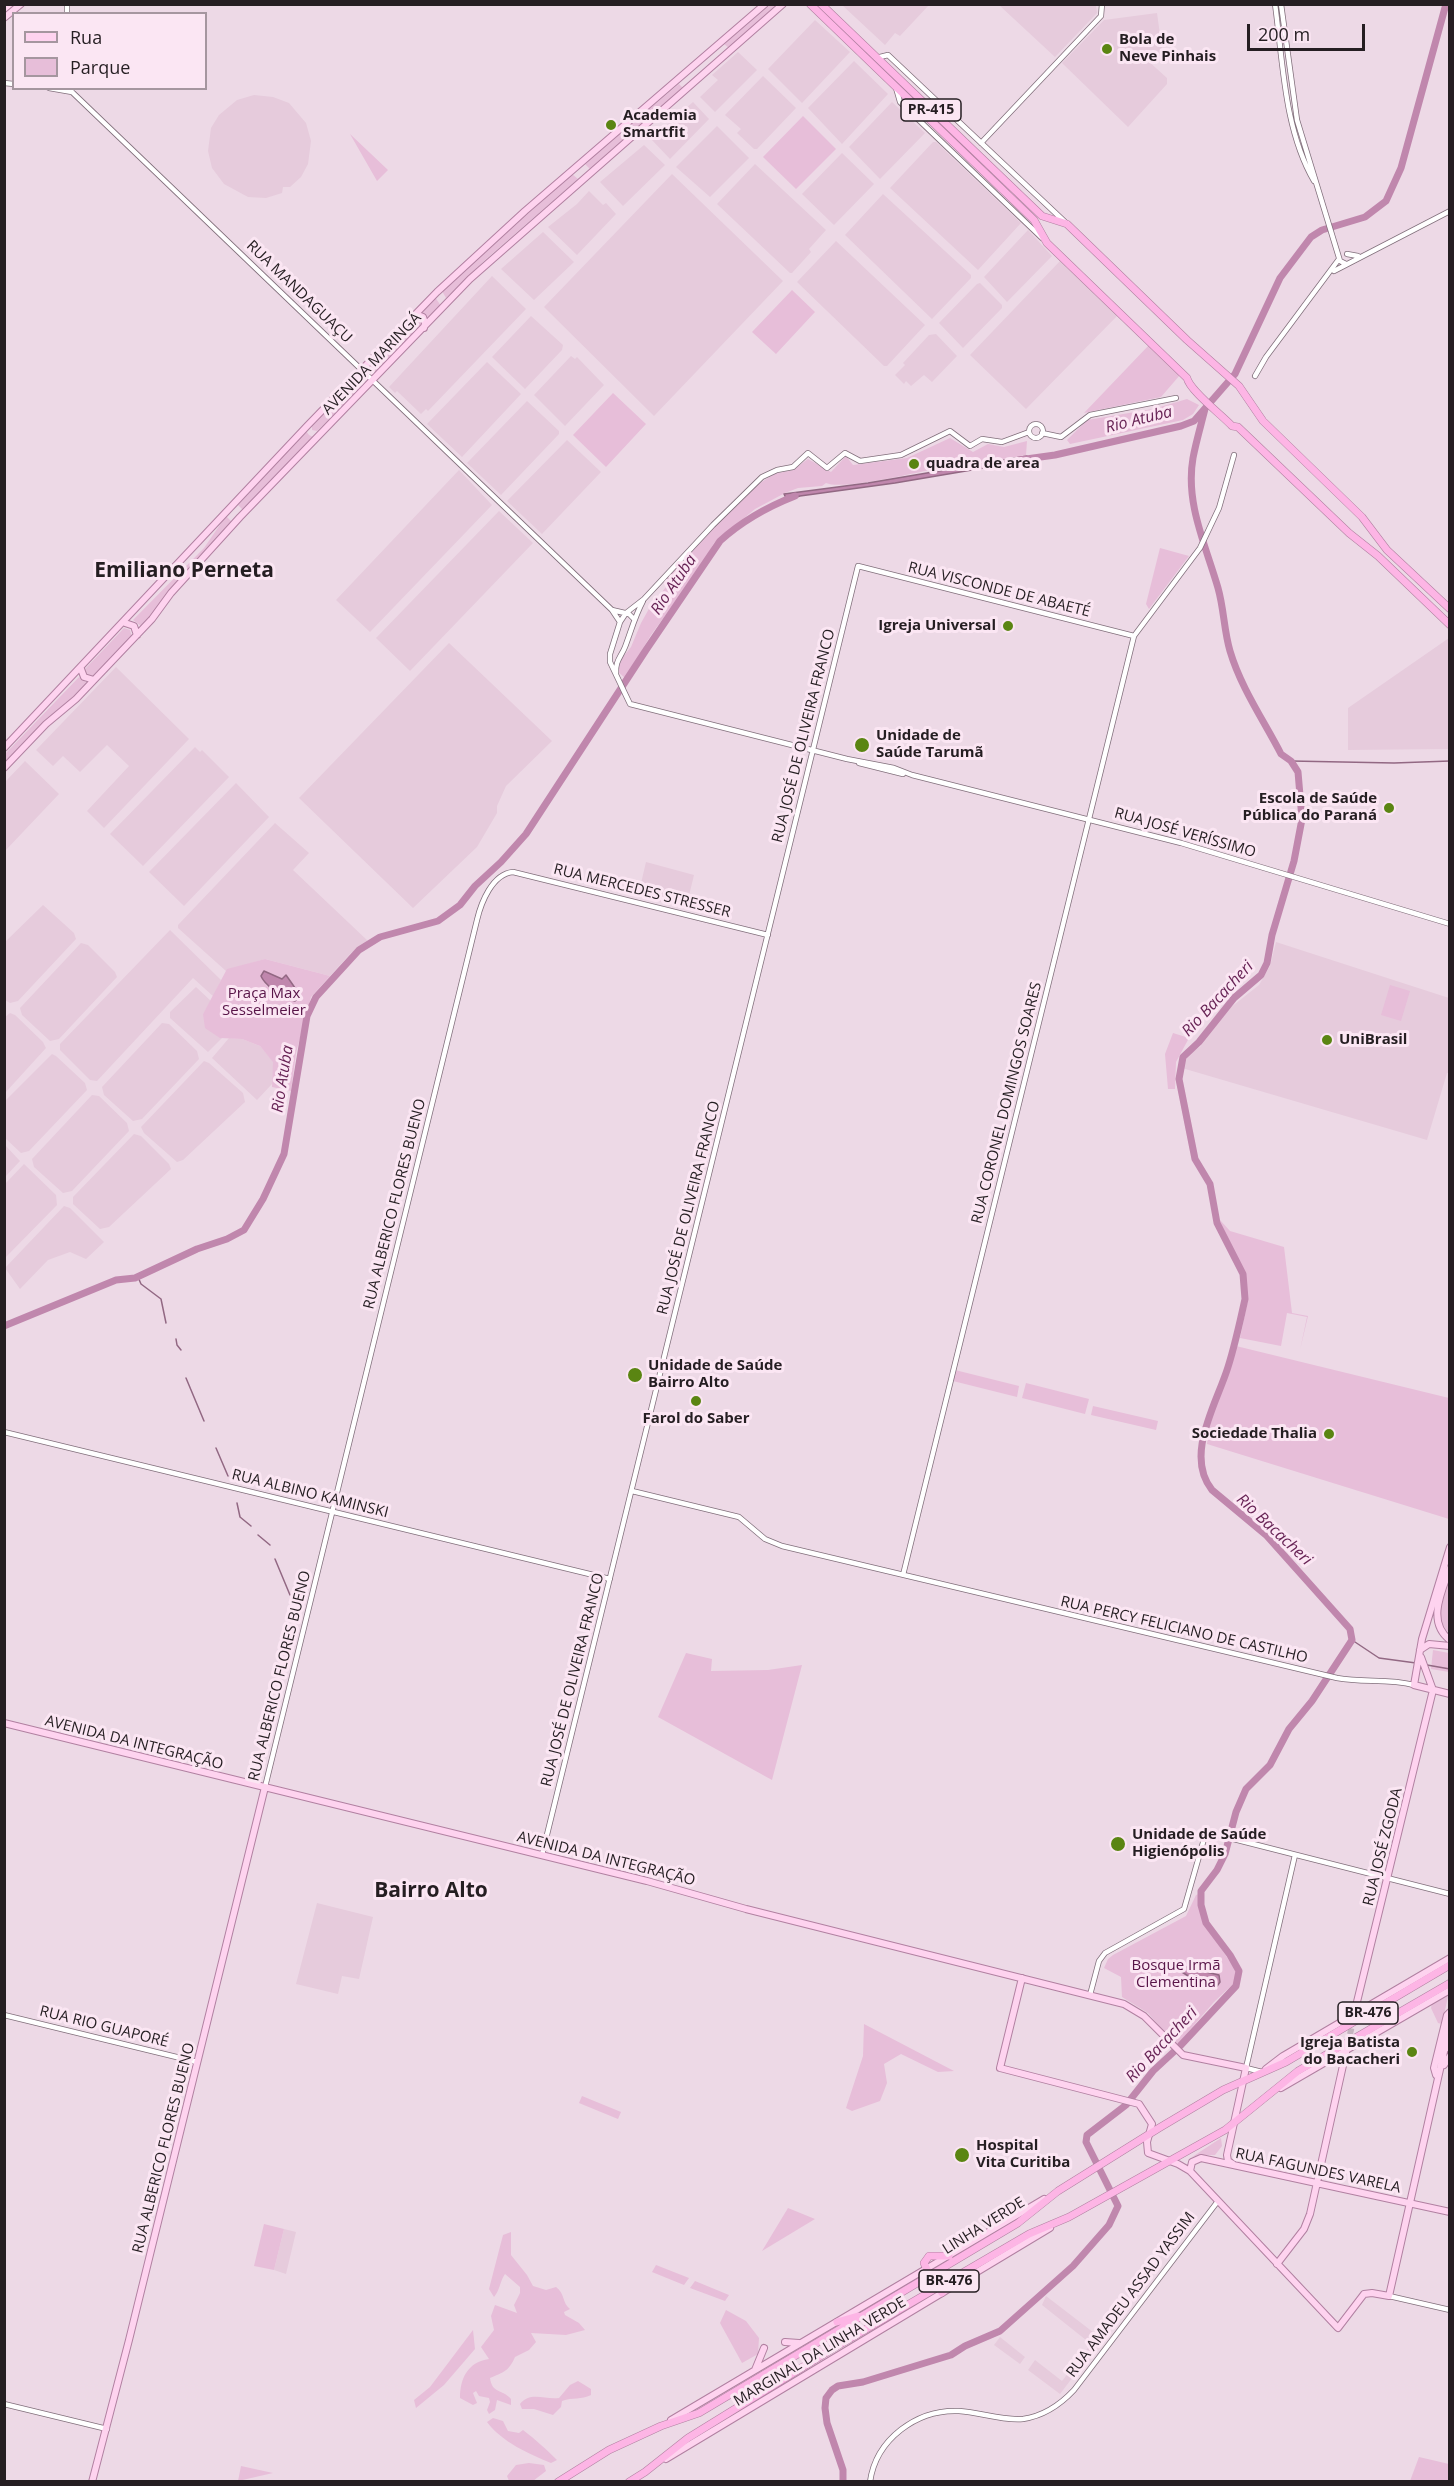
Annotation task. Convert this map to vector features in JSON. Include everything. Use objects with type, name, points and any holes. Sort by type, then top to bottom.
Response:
[{"type":"highway","name":"PR-415","points":[[810,4],[1034,220],[1047,243],[1167,358],[1201,396],[1232,426],[1238,427],[1349,533],[1378,556],[1449,625]]},
{"type":"highway","name":"PR-415","points":[[821,4],[1042,216],[1067,224]]},
{"type":"highway","points":[[1067,224],[1187,340],[1239,386],[1263,421],[1362,517],[1387,550],[1449,609]]},
{"type":"highway","name":"LINHA VERDE","points":[[558,2481],[609,2450],[661,2426],[699,2413],[866,2314],[928,2273],[1025,2219],[1058,2191],[1149,2134],[1243,2080],[1286,2062],[1449,1965]]},
{"type":"highway","name":"LINHA VERDE","points":[[629,2481],[645,2472],[688,2438],[831,2349],[940,2290],[1029,2234],[1069,2217],[1233,2124],[1303,2068],[1449,1983]]},
{"type":"highway","points":[[940,2290],[924,2263],[926,2257],[949,2256]]},
{"type":"highway","points":[[837,2322],[866,2314]]},
{"type":"main road","points":[[4,9],[10,4]]},
{"type":"main road","points":[[4,18],[21,4]]},
{"type":"main road","name":"AVENIDA MARINGÁ","points":[[4,748],[125,623],[308,424],[412,317],[525,211],[765,4]]},
{"type":"main road","name":"AVENIDA MARINGÁ","points":[[4,768],[46,724],[76,699],[137,635],[240,517],[494,256],[783,4]]},
{"type":"main road","points":[[720,44],[728,52]]},
{"type":"main road","points":[[678,80],[687,89]]},
{"type":"main road","points":[[412,317],[418,315],[423,317],[425,322],[423,328]]},
{"type":"main road","points":[[308,424],[311,431],[319,435]]},
{"type":"main road","points":[[125,623],[134,626],[137,635]]},
{"type":"main road","points":[[81,669],[84,677],[94,680]]},
{"type":"main road","points":[[1449,1547],[1414,1685],[1449,1694]]},
{"type":"main road","points":[[1449,1568],[1436,1618],[1442,1632],[1449,1640]]},
{"type":"main road","points":[[1420,1660],[1429,1644],[1449,1646]]},
{"type":"main road","points":[[1420,1660],[1433,1690]]},
{"type":"main road","name":"RUA JOSÉ ZGODA","points":[[1355,2010],[1433,1690]]},
{"type":"main road","name":"AVENIDA DA INTEGRAÇÃO","points":[[4,1724],[542,1855],[1090,1995],[1134,2008],[1183,2055],[1246,2068]]},
{"type":"main road","name":"RUA ALBERICO FLORES BUENO","points":[[94,2481],[265,1787]]},
{"type":"main road","points":[[1262,2072],[1283,2056],[1449,1958]]},
{"type":"main road","points":[[1022,1978],[1000,2068],[1141,2105],[1151,2122],[1148,2153],[1190,2171],[1338,2328],[1364,2294],[1389,2296],[1449,2025]]},
{"type":"main road","points":[[1261,2100],[1449,1990]]},
{"type":"main road","points":[[1437,2079],[1434,2068],[1446,2015],[1449,2012]]},
{"type":"main road","points":[[1449,2043],[1449,2049]]},
{"type":"main road","points":[[1277,2264],[1306,2224],[1346,2052]]},
{"type":"main road","points":[[1437,2079],[1449,2056]]},
{"type":"main road","points":[[1233,2164],[1226,2157],[1246,2068]]},
{"type":"main road","name":"RUA FAGUNDES VARELA","points":[[1190,2171],[1191,2165],[1198,2159],[1233,2164],[1449,2212]]},
{"type":"main road","points":[[949,2256],[1058,2191]]},
{"type":"main road","name":"MARGINAL DA LINHA VERDE","points":[[661,2426],[802,2342],[928,2273]]},
{"type":"main road","points":[[785,2342],[802,2342]]},
{"type":"main road","points":[[755,2370],[764,2348]]},
{"type":"street","points":[[981,143],[1101,16],[1102,4]]},
{"type":"street","points":[[1275,4],[1292,121],[1341,262],[1347,264]]},
{"type":"street","points":[[1281,4],[1295,112],[1314,170],[1315,183]]},
{"type":"street","points":[[876,58],[888,55],[1067,224]]},
{"type":"street","name":"RUA MANDAGUAÇU","points":[[72,90],[612,610],[620,622]]},
{"type":"street","points":[[1331,272],[1449,211]]},
{"type":"street","points":[[1336,243],[1350,258],[1347,264]]},
{"type":"street","points":[[1255,376],[1266,357],[1340,257],[1347,254],[1361,256]]},
{"type":"street","points":[[1029,432],[1035,437],[1042,433],[1061,437],[1090,415],[1176,398]]},
{"type":"street","points":[[1029,432],[1031,426],[1037,424],[1042,428],[1042,433]]},
{"type":"street","points":[[616,676],[610,662],[613,643],[620,622],[626,613],[644,599],[713,525],[762,477],[777,470],[793,467],[808,453],[827,468],[845,453],[860,461],[901,455],[950,432],[970,446],[982,439],[1002,442],[1029,432]]},
{"type":"street","points":[[1134,636],[1197,554],[1219,508],[1234,455]]},
{"type":"street","name":"RUA VISCONDE DE ABAETÉ","points":[[858,566],[1134,636]]},
{"type":"street","name":"RUA JOSÉ DE OLIVEIRA FRANCO","points":[[542,1855],[858,566]]},
{"type":"street","points":[[616,676],[616,662],[624,649],[634,618],[644,599]]},
{"type":"street","points":[[612,610],[626,613],[634,618]]},
{"type":"street","name":"RUA CORONEL DOMINGOS SOARES","points":[[903,1575],[1134,636]]},
{"type":"street","points":[[613,643],[618,648],[624,649]]},
{"type":"street","name":"RUA JOSÉ VERÍSSIMO","points":[[616,676],[630,704],[813,750],[873,768],[912,775],[1181,843],[1449,924]]},
{"type":"street","name":"RUA MERCEDES STRESSER","points":[[510,872],[768,935]]},
{"type":"street","name":"RUA ALBERICO FLORES BUENO","points":[[265,1787],[477,920],[485,894],[510,872]]},
{"type":"street","name":"RUA ALBINO KAMINSKI","points":[[4,1432],[610,1579]]},
{"type":"street","name":"RUA PERCY FELICIANO DE CASTILHO","points":[[632,1491],[739,1517],[765,1539],[782,1546],[972,1591],[1016,1604],[1040,1607],[1323,1675],[1356,1682],[1394,1680],[1414,1685]]},
{"type":"street","points":[[1090,1995],[1099,1961],[1105,1953],[1179,1914],[1186,1906],[1206,1832],[1449,1894]]},
{"type":"street","points":[[1262,2072],[1246,2068],[1296,1855]]},
{"type":"street","name":"RUA RIO GUAPORÉ","points":[[4,2015],[198,2062]]},
{"type":"street","name":"RUA AMADEU ASSAD YASSIM","points":[[870,2481],[875,2463],[887,2442],[904,2427],[924,2416],[951,2411],[1024,2419],[1044,2413],[1061,2402],[1074,2390],[1218,2201]]},
{"type":"street","points":[[1389,2296],[1449,2310]]},
{"type":"street","points":[[4,2404],[107,2429]]},
{"type":"shaded area","points":[[842,5],[929,5],[900,36],[895,33],[885,45]]},
{"type":"shaded area","points":[[999,5],[1096,5],[1097,13],[1055,57]]},
{"type":"shaded area","points":[[1157,13],[1163,56],[1146,59],[1167,78],[1167,84],[1128,127],[1062,63],[1104,20]]},
{"type":"shaded area","points":[[815,20],[850,52],[802,103],[768,69]]},
{"type":"shaded area","points":[[738,52],[757,70],[715,112],[700,97],[718,80],[712,75]]},
{"type":"shaded area","points":[[854,61],[888,94],[842,144],[808,108]]},
{"type":"shaded area","points":[[763,76],[796,108],[757,149],[754,149],[737,133],[741,129],[725,115]]},
{"type":"shaded area","points":[[254,95],[273,97],[289,103],[306,123],[311,141],[308,164],[301,177],[290,187],[283,187],[282,193],[266,198],[248,197],[224,184],[212,168],[208,151],[211,128],[219,115],[237,100]]},
{"type":"shaded area","points":[[693,102],[709,119],[670,159],[651,139]]},
{"type":"shaded area","points":[[892,102],[925,133],[880,179],[849,147]]},
{"type":"shaded area","points":[[717,126],[749,158],[710,197],[676,167]]},
{"type":"shaded area","points":[[933,142],[936,142],[1021,223],[978,270],[890,188]]},
{"type":"shaded area","points":[[644,145],[665,165],[623,206],[600,182]]},
{"type":"shaded area","points":[[842,153],[874,184],[834,225],[802,194]]},
{"type":"shaded area","points":[[755,164],[826,230],[809,249],[811,252],[792,273],[717,204]]},
{"type":"shaded area","points":[[672,174],[783,281],[654,416],[544,307]]},
{"type":"shaded area","points":[[589,191],[603,205],[606,203],[616,214],[577,255],[548,227],[577,204]]},
{"type":"shaded area","points":[[883,194],[971,275],[971,278],[932,319],[845,235]]},
{"type":"shaded area","points":[[1028,230],[1052,256],[1007,302],[984,277]]},
{"type":"shaded area","points":[[543,232],[574,262],[534,300],[501,269]]},
{"type":"shaded area","points":[[836,241],[925,325],[887,366],[884,366],[797,282]]},
{"type":"shaded area","points":[[1060,261],[1118,315],[1026,409],[970,355]]},
{"type":"shaded area","points":[[492,276],[526,309],[428,411],[426,409],[421,414],[397,391],[395,393],[389,387]]},
{"type":"shaded area","points":[[980,283],[1002,305],[1002,308],[963,348],[939,323]]},
{"type":"shaded area","points":[[531,316],[563,345],[562,350],[525,389],[492,357]]},
{"type":"shaded area","points":[[936,334],[957,356],[932,382],[924,375],[911,386],[906,381],[904,384],[895,375],[929,335]]},
{"type":"shaded area","points":[[571,356],[575,359],[577,357],[604,385],[565,426],[534,395]]},
{"type":"shaded area","points":[[487,362],[521,394],[462,457],[427,424]]},
{"type":"shaded area","points":[[527,401],[559,431],[559,434],[501,495],[467,463]]},
{"type":"shaded area","points":[[567,440],[601,472],[542,534],[507,501]]},
{"type":"shaded area","points":[[1027,456],[1025,461],[800,496],[787,500],[784,494],[868,483]]},
{"type":"shaded area","points":[[459,470],[492,505],[370,632],[336,600]]},
{"type":"shaded area","points":[[499,511],[533,543],[410,671],[376,638]]},
{"type":"shaded area","points":[[1449,638],[1449,749],[1348,750],[1348,708]]},
{"type":"shaded area","points":[[449,643],[552,741],[506,786],[497,806],[497,813],[477,847],[413,908],[299,798]]},
{"type":"shaded area","points":[[116,667],[189,739],[104,828],[87,811],[129,766],[107,745],[80,772],[63,756],[53,766],[36,750]]},
{"type":"shaded area","points":[[195,747],[200,752],[202,750],[229,777],[143,866],[110,834]]},
{"type":"shaded area","points":[[25,761],[59,794],[5,851],[5,782]]},
{"type":"shaded area","points":[[236,783],[269,817],[184,906],[149,872]]},
{"type":"shaded area","points":[[275,823],[309,853],[293,870],[368,941],[351,953],[330,976],[265,959],[226,971],[178,928],[178,925]]},
{"type":"shaded area","points":[[646,862],[694,875],[686,908],[638,896]]},
{"type":"shaded area","points":[[43,905],[74,933],[76,939],[18,1001],[10,1003],[5,1000],[5,942]]},
{"type":"shaded area","points":[[170,930],[221,980],[214,997],[193,978],[97,1081],[90,1080],[60,1050],[60,1044]]},
{"type":"shaded area","name":"UniBrasil","points":[[1276,942],[1449,998],[1449,1073],[1447,1073],[1427,1140],[1182,1068],[1189,1054],[1200,1047],[1230,1008],[1259,985],[1270,966]]},
{"type":"shaded area","points":[[81,943],[88,945],[115,972],[117,977],[59,1039],[50,1041],[22,1015],[20,1008]]},
{"type":"shaded area","points":[[264,971],[282,979],[286,975],[300,995],[295,1001],[274,995],[261,976]]},
{"type":"shaded area","points":[[196,987],[211,1001],[203,1014],[222,1038],[208,1052],[170,1018],[170,1012]]},
{"type":"shaded area","points":[[10,1013],[43,1042],[46,1048],[5,1093],[5,1017]]},
{"type":"shaded area","points":[[162,1023],[169,1024],[197,1051],[199,1059],[142,1119],[133,1121],[104,1095],[102,1087]]},
{"type":"shaded area","points":[[229,1038],[242,1039],[260,1046],[274,1062],[272,1084],[257,1100],[212,1058]]},
{"type":"shaded area","points":[[52,1054],[85,1083],[87,1090],[29,1151],[21,1153],[5,1138],[5,1101]]},
{"type":"shaded area","points":[[204,1061],[243,1093],[245,1102],[183,1160],[177,1162],[144,1133],[141,1127]]},
{"type":"shaded area","points":[[92,1095],[99,1096],[127,1123],[129,1131],[72,1191],[63,1193],[34,1167],[32,1159]]},
{"type":"shaded area","points":[[134,1134],[141,1136],[169,1164],[171,1169],[109,1227],[100,1229],[73,1204],[73,1197]]},
{"type":"shaded area","points":[[5,1145],[20,1161],[4,1177]]},
{"type":"shaded area","points":[[24,1164],[56,1195],[57,1205],[5,1258],[5,1184]]},
{"type":"shaded area","points":[[64,1206],[70,1208],[104,1242],[86,1259],[70,1252],[48,1260],[20,1289],[5,1268]]},
{"type":"shaded area","points":[[317,1903],[373,1917],[359,1979],[342,1976],[338,1994],[296,1984]]},
{"type":"shaded area","points":[[1175,1961],[1189,1968],[1219,1975],[1220,1982],[1215,1989],[1204,1986],[1174,1967]]},
{"type":"shaded area","points":[[284,2229],[296,2232],[286,2274],[274,2270]]},
{"type":"shaded area","points":[[1046,2296],[1102,2339],[1060,2394],[1028,2370],[1035,2360],[1062,2381],[1091,2344],[1042,2305]]},
{"type":"shaded area","points":[[1000,2337],[1025,2357],[1020,2364],[994,2345]]},
{"type":"green space","points":[[770,5],[780,5],[729,48],[724,44]]},
{"type":"green space","points":[[679,84],[684,89],[590,169],[584,163]]},
{"type":"green space","points":[[803,116],[836,149],[796,189],[763,157]]},
{"type":"green space","points":[[350,134],[388,170],[377,181]]},
{"type":"green space","points":[[572,174],[578,179],[485,260],[446,298],[442,291]]},
{"type":"green space","points":[[792,290],[815,312],[776,354],[752,332]]},
{"type":"green space","points":[[435,297],[441,306],[375,374],[367,366]]},
{"type":"green space","points":[[1149,345],[1180,375],[1161,397],[1084,413]]},
{"type":"green space","points":[[358,377],[366,384],[317,431],[312,430],[312,426]]},
{"type":"green space","points":[[613,393],[646,424],[606,467],[573,435]]},
{"type":"green space","points":[[1187,399],[1199,405],[1193,414],[1183,420],[1070,444],[1067,440],[1087,420],[1153,409]]},
{"type":"green space","points":[[306,431],[313,437],[244,511],[238,505]]},
{"type":"green space","points":[[950,438],[973,452],[988,444],[1004,447],[1027,441],[1026,455],[944,467],[865,483],[835,485],[826,483],[822,486],[798,488],[785,493],[755,509],[714,543],[702,565],[651,635],[625,678],[617,671],[618,663],[631,647],[650,607],[670,582],[666,578],[757,485],[774,474],[793,470],[808,459],[831,472],[846,456],[853,465],[907,458]]},
{"type":"green space","points":[[226,516],[232,522],[142,627],[133,620],[204,548]]},
{"type":"green space","points":[[1160,548],[1189,556],[1149,609],[1146,604]]},
{"type":"green space","points":[[124,628],[130,630],[132,637],[94,676],[87,674],[85,669]]},
{"type":"green space","points":[[79,677],[87,683],[5,764],[5,754]]},
{"type":"green space","name":"Praça Max Sesselmeier","points":[[265,959],[330,976],[311,997],[296,1053],[291,1091],[272,1087],[273,1062],[260,1046],[242,1039],[220,1038],[205,1028],[203,1014],[227,969]]},
{"type":"green space","points":[[1390,985],[1410,991],[1401,1021],[1381,1015]]},
{"type":"green space","points":[[1173,1033],[1189,1038],[1176,1062],[1175,1089],[1168,1089],[1165,1054]]},
{"type":"green space","points":[[1220,1220],[1230,1231],[1284,1247],[1292,1313],[1308,1316],[1300,1350],[1307,1317],[1287,1313],[1281,1346],[1240,1338],[1248,1300],[1239,1260],[1220,1225]]},
{"type":"green space","name":"Sociedade Thalia","points":[[1236,1346],[1449,1398],[1449,1519],[1207,1444],[1212,1419]]},
{"type":"green space","points":[[955,1370],[1019,1386],[1017,1397],[953,1381]]},
{"type":"green space","points":[[1026,1383],[1089,1399],[1085,1414],[1022,1398]]},
{"type":"green space","points":[[1093,1406],[1158,1421],[1156,1430],[1091,1415]]},
{"type":"green space","points":[[1449,1581],[1449,1633],[1444,1627],[1441,1615]]},
{"type":"green space","points":[[1433,1650],[1449,1653],[1449,1672],[1431,1669]]},
{"type":"green space","points":[[686,1653],[712,1659],[711,1671],[768,1670],[802,1665],[772,1780],[658,1717]]},
{"type":"green space","name":"Bosque Irmã Clementina","points":[[1201,1893],[1200,1905],[1205,1924],[1236,1971],[1234,1983],[1214,2002],[1176,2046],[1148,2013],[1122,1997],[1121,1977],[1104,1968],[1108,1959],[1113,1955],[1186,1916],[1196,1895]]},
{"type":"green space","points":[[1449,1992],[1442,2024],[1438,2023],[1431,2008],[1432,2003]]},
{"type":"green space","points":[[864,2024],[954,2071],[938,2072],[901,2054],[884,2064],[887,2083],[880,2101],[852,2111],[846,2108],[863,2056]]},
{"type":"green space","points":[[582,2096],[621,2112],[618,2119],[579,2103]]},
{"type":"green space","points":[[1221,2138],[1222,2146],[1215,2155],[1192,2157]]},
{"type":"green space","points":[[788,2208],[815,2219],[762,2251]]},
{"type":"green space","points":[[264,2224],[284,2229],[274,2270],[254,2266]]},
{"type":"green space","points":[[511,2232],[511,2255],[533,2286],[546,2290],[556,2287],[570,2309],[564,2312],[565,2315],[579,2323],[585,2330],[566,2335],[531,2333],[536,2342],[529,2350],[515,2357],[511,2365],[490,2378],[495,2389],[511,2399],[511,2405],[497,2400],[495,2410],[489,2414],[487,2410],[489,2398],[479,2396],[476,2391],[473,2393],[477,2403],[473,2405],[460,2398],[460,2391],[471,2367],[489,2359],[481,2347],[494,2330],[491,2316],[495,2305],[517,2313],[514,2305],[520,2293],[520,2287],[505,2274],[494,2297],[489,2289],[503,2235]]},
{"type":"green space","points":[[656,2265],[689,2278],[684,2285],[652,2272]]},
{"type":"green space","points":[[695,2281],[729,2295],[725,2301],[690,2288]]},
{"type":"green space","points":[[726,2310],[746,2321],[759,2338],[758,2354],[742,2363],[720,2323]]},
{"type":"green space","points":[[473,2330],[475,2349],[444,2385],[416,2408],[414,2400],[430,2387]]},
{"type":"green space","points":[[578,2381],[591,2389],[591,2395],[562,2401],[561,2407],[553,2415],[534,2409],[522,2409],[520,2404],[528,2398],[559,2398],[570,2385]]},
{"type":"green space","points":[[493,2418],[503,2421],[508,2431],[519,2433],[523,2430],[557,2460],[551,2463],[500,2436],[487,2422]]},
{"type":"green space","points":[[1419,2457],[1449,2464],[1449,2481],[1410,2481]]},
{"type":"green space","points":[[529,2463],[544,2465],[546,2471],[533,2481],[509,2481],[507,2476],[516,2465]]},
{"type":"green space","points":[[241,2466],[273,2473],[238,2481]]},
{"type":"waterway","name":"Rio Atuba","points":[[1019,460],[1055,455],[1194,421],[1235,374],[1280,278],[1311,237],[1322,230],[1365,217],[1386,201],[1401,168],[1446,4]]},
{"type":"waterway","name":"Rio Bacacheri","points":[[843,2482],[843,2470],[827,2423],[825,2408],[826,2398],[832,2390],[838,2386],[863,2382],[951,2355],[965,2346],[1000,2331],[1073,2266],[1109,2225],[1118,2206],[1086,2142],[1087,2135],[1126,2105],[1153,2071],[1180,2046],[1236,1986],[1239,1971],[1206,1923],[1201,1905],[1201,1891],[1217,1870],[1225,1854],[1236,1812],[1246,1789],[1270,1765],[1289,1729],[1312,1701],[1352,1640],[1350,1629],[1266,1535],[1212,1490],[1204,1476],[1201,1461],[1205,1429],[1231,1359],[1245,1299],[1243,1274],[1217,1223],[1210,1184],[1195,1159],[1179,1079],[1183,1057],[1199,1042],[1234,998],[1261,975],[1267,963],[1272,935],[1294,861],[1302,819],[1298,772],[1291,761],[1281,754],[1246,691],[1235,665],[1228,643],[1218,588],[1194,508],[1191,475],[1194,452],[1205,409]]},
{"type":"waterway","name":"Rio Atuba","points":[[4,1326],[116,1280],[135,1278],[244,1230],[263,1199],[284,1154],[307,1016],[316,997],[359,950],[380,937],[438,921],[460,905],[475,886],[526,834],[720,541],[755,515],[795,496]]},
{"type":"waterway","points":[[1291,761],[1394,763],[1450,761]]},
{"type":"waterway","points":[[138,1277],[141,1284],[161,1299],[166,1323]]},
{"type":"waterway","points":[[176,1339],[181,1350]]},
{"type":"waterway","points":[[186,1378],[204,1421]]},
{"type":"waterway","points":[[216,1448],[228,1476]]},
{"type":"waterway","points":[[237,1503],[240,1517],[251,1526]]},
{"type":"waterway","points":[[258,1535],[270,1545]]},
{"type":"waterway","points":[[275,1559],[290,1595]]},
{"type":"waterway","points":[[1352,1640],[1379,1658],[1416,1663]]},
{"type":"waterway","points":[[1427,1665],[1450,1669]]},
{"type":"tunnel","points":[[1348,2043],[1353,2021]]},
{"type":"place","name":"Bola de Neve Pinhais","points":[[1107,49]]},
{"type":"place","name":"Academia Smartfit","points":[[611,125]]},
{"type":"place","name":"quadra de area","points":[[914,464]]},
{"type":"place","name":"Igreja Universal","points":[[1008,626]]},
{"type":"place","name":"Unidade de Saúde Tarumã","points":[[862,745]]},
{"type":"place","name":"Escola de Saúde Pública do Paraná","points":[[1389,808]]},
{"type":"place","name":"UniBrasil","points":[[1327,1040]]},
{"type":"place","name":"Unidade de Saúde Bairro Alto","points":[[635,1375]]},
{"type":"place","name":"Farol do Saber","points":[[696,1401]]},
{"type":"place","name":"Sociedade Thalia","points":[[1329,1434]]},
{"type":"place","name":"Unidade de Saúde Higienópolis","points":[[1118,1844]]},
{"type":"place","name":"Igreja Batista do Bacacheri","points":[[1412,2052]]},
{"type":"place","name":"Hospital Vita Curitiba","points":[[962,2155]]},
{"type":"district","name":"Emiliano Perneta","points":[[184,571]]},
{"type":"district","name":"Bairro Alto","points":[[431,1891]]}]
